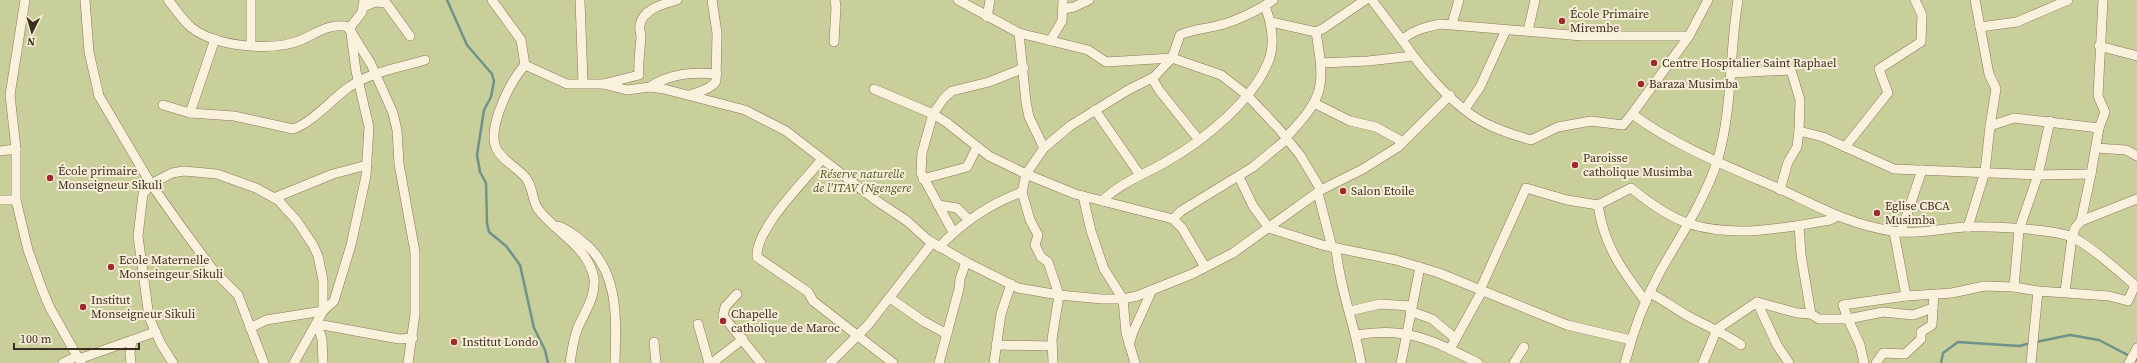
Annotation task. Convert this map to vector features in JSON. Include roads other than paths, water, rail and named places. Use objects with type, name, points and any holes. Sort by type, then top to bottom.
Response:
[{"type":"street","points":[[25,0],[10,96],[16,149],[16,200],[28,250],[42,289],[50,308],[79,360]]},
{"type":"street","points":[[85,0],[89,52],[99,96],[151,184],[213,270],[235,290],[264,363]]},
{"type":"street","points":[[168,0],[192,28],[215,39],[251,45],[279,47],[302,40],[330,28],[345,26],[350,31],[375,73],[393,113],[398,130],[399,164],[415,252],[415,314],[413,338],[408,363]]},
{"type":"street","points":[[251,0],[251,45]]},
{"type":"street","points":[[492,0],[521,40],[525,65],[512,81],[506,94],[495,128],[494,142],[500,153],[526,179],[537,208],[585,257],[594,279],[592,296],[576,334],[570,363]]},
{"type":"street","points":[[580,0],[583,83]]},
{"type":"street","points":[[603,84],[639,75],[638,57],[641,35],[639,30],[644,16],[662,4],[677,0]]},
{"type":"street","points":[[690,95],[714,84],[717,74],[717,33],[712,0]]},
{"type":"street","points":[[834,42],[835,0]]},
{"type":"street","points":[[958,0],[1019,33],[1050,42],[1088,50],[1108,63],[1172,58],[1221,75],[1247,95],[1287,138],[1311,170],[1319,191],[1334,247],[1362,363]]},
{"type":"street","points":[[987,17],[990,0]]},
{"type":"street","points":[[1050,42],[1062,21],[1063,4],[1074,7],[1089,0]]},
{"type":"street","points":[[1053,363],[1053,324],[1059,295],[1048,262],[1041,257],[1035,245],[1038,235],[1030,220],[1022,192],[1026,174],[1044,148],[1070,126],[1152,78],[1172,58],[1180,35],[1194,30],[1221,25],[1265,6],[1273,0]]},
{"type":"street","points":[[1271,22],[1316,32],[1365,0]]},
{"type":"street","points":[[1372,0],[1413,56],[1465,109],[1487,124],[1531,140],[1558,127],[1591,121],[1622,125],[1632,114],[1689,36],[1708,0]]},
{"type":"street","points":[[1452,24],[1459,0]]},
{"type":"street","points":[[1528,31],[1535,0]]},
{"type":"street","points":[[1625,363],[1631,340],[1660,271],[1689,224],[1716,163],[1729,106],[1734,23],[1738,0]]},
{"type":"street","points":[[1845,146],[1888,93],[1879,69],[1921,42],[1922,15],[1915,0]]},
{"type":"street","points":[[1968,227],[1985,172],[1996,89],[1989,74],[1975,0]]},
{"type":"street","points":[[1980,27],[2017,22],[2068,0]]},
{"type":"street","points":[[2065,292],[2072,237],[2075,228],[2080,221],[2091,174],[2099,128],[2105,112],[2098,96],[2099,46],[2103,0]]},
{"type":"street","points":[[294,363],[324,311],[334,301],[351,245],[367,165],[369,127],[350,31],[364,4],[376,2],[386,3],[410,36]]},
{"type":"street","points":[[1102,201],[1111,192],[1164,163],[1199,140],[1247,95],[1265,69],[1270,55],[1271,22],[1265,6]]},
{"type":"street","points":[[1402,40],[1409,34],[1425,27],[1440,24],[1582,36],[1689,36]]},
{"type":"street","points":[[1465,109],[1480,87],[1506,30]]},
{"type":"street","points":[[1173,219],[1181,211],[1239,177],[1287,138],[1312,108],[1322,76],[1316,32]]},
{"type":"street","points":[[1019,33],[1024,68],[1026,102],[1029,117],[1044,148]]},
{"type":"street","points":[[190,113],[215,39]]},
{"type":"street","points":[[2099,46],[2137,56]]},
{"type":"street","points":[[1321,63],[1368,61],[1413,56]]},
{"type":"street","points":[[163,105],[190,113],[234,116],[293,129],[306,122],[339,95],[375,73],[424,60]]},
{"type":"street","points":[[525,65],[567,84],[603,84],[627,90],[650,87],[690,95],[740,108],[774,123],[874,200],[907,221],[936,245],[966,262],[1010,284],[1029,291],[1087,298],[1123,299],[1152,290],[1233,253],[1319,191],[1381,159],[1403,142],[1450,95]]},
{"type":"street","points":[[953,232],[923,179],[920,166],[922,153],[933,114],[944,98],[952,91],[989,82],[1024,68]]},
{"type":"street","points":[[1731,73],[1791,70],[1800,100],[1800,131],[1797,147],[1788,162],[1780,190]]},
{"type":"street","points":[[650,87],[656,83],[686,74],[717,74]]},
{"type":"street","points":[[1152,78],[1159,90],[1199,140]]},
{"type":"street","points":[[874,89],[933,114],[946,122],[990,156],[1026,174],[1083,196],[1173,219],[1182,228],[1205,267]]},
{"type":"street","points":[[1314,103],[1350,121],[1376,127],[1403,142]]},
{"type":"street","points":[[1095,110],[1140,175]]},
{"type":"street","points":[[1632,114],[1652,129],[1678,144],[1706,156],[1716,163],[1780,190],[1836,217],[1866,226],[1897,232],[1968,227],[2051,232],[2072,237],[2136,286],[2128,301],[2109,296],[2038,291],[2014,287],[1984,286],[1952,293],[1906,296],[1843,305],[1860,345],[1864,363]]},
{"type":"street","points":[[1990,126],[2014,118],[2050,121],[2099,128]]},
{"type":"street","points":[[2014,287],[2020,230],[2038,175],[2050,121]]},
{"type":"street","points":[[1800,131],[1823,137],[1894,169],[2038,175],[2091,174]]},
{"type":"street","points":[[923,179],[968,167],[977,147]]},
{"type":"street","points":[[2096,148],[2126,150],[2137,156]]},
{"type":"street","points":[[0,151],[16,149]]},
{"type":"street","points":[[822,159],[764,231],[757,248],[757,257],[808,292],[814,301],[893,363]]},
{"type":"street","points":[[274,198],[333,174],[367,165]]},
{"type":"street","points":[[1906,296],[1897,232],[1922,170]]},
{"type":"street","points":[[173,363],[155,332],[146,306],[138,236],[143,194],[151,184],[172,173],[184,171],[204,172],[230,178],[256,188],[274,198],[297,222],[313,245],[318,256],[322,280],[324,311]]},
{"type":"street","points":[[1239,177],[1253,206],[1269,228],[1334,247],[1396,260],[1420,267],[1454,278],[1567,325],[1631,340]]},
{"type":"street","points":[[1450,349],[1482,290],[1526,188],[1567,200],[1598,205],[1631,188],[1653,206],[1689,224],[1709,229],[1740,231],[1799,225],[1830,220],[1836,217]]},
{"type":"street","points":[[830,363],[858,336],[936,245],[978,212],[1004,198],[1022,192]]},
{"type":"street","points":[[1083,196],[1091,231],[1104,269],[1123,299],[1128,347],[1134,363]]},
{"type":"street","points":[[2080,221],[2137,199]]},
{"type":"street","points":[[0,200],[16,200]]},
{"type":"street","points":[[1598,205],[1607,242],[1629,279],[1646,302]]},
{"type":"street","points":[[938,206],[957,208],[969,220]]},
{"type":"street","points":[[554,225],[567,230],[590,247],[605,268],[611,282],[614,299],[615,363]]},
{"type":"street","points":[[1799,225],[1800,255],[1811,314]]},
{"type":"street","points":[[939,363],[959,289],[960,279],[966,262]]},
{"type":"street","points":[[1401,363],[1420,267]]},
{"type":"street","points":[[994,363],[1001,314],[1010,284]]},
{"type":"street","points":[[1128,347],[1133,332],[1152,290]]},
{"type":"street","points":[[2031,363],[2038,291]]},
{"type":"street","points":[[1650,293],[1669,302],[1687,316],[1717,329],[1741,344]]},
{"type":"street","points":[[737,294],[725,307],[723,316],[761,363]]},
{"type":"street","points":[[1876,363],[1884,353],[1905,354],[1921,339],[1921,332],[1932,325],[1934,294]]},
{"type":"street","points":[[890,298],[923,321],[947,334]]},
{"type":"street","points":[[1757,302],[1777,345],[1789,363]]},
{"type":"street","points":[[1703,363],[1717,329],[1757,302],[1797,313],[1811,314],[1819,319],[1848,319],[1883,312],[1912,315],[1933,308]]},
{"type":"street","points":[[1350,311],[1380,304],[1411,309],[1432,319],[1456,338]]},
{"type":"street","points":[[250,328],[266,320],[324,311]]},
{"type":"street","points":[[317,324],[392,338],[413,338]]},
{"type":"street","points":[[317,324],[322,339],[323,363]]},
{"type":"street","points":[[698,324],[711,363],[743,339]]},
{"type":"street","points":[[64,363],[79,360],[155,332]]},
{"type":"street","points":[[1356,335],[1384,332],[1406,333],[1450,349],[1478,363]]},
{"type":"street","points":[[131,363],[130,352],[132,340]]},
{"type":"street","points":[[654,342],[656,363]]},
{"type":"street","points":[[996,345],[1052,346]]},
{"type":"street","points":[[1514,363],[1524,347]]},
{"type":"street","points":[[2130,362],[2136,350]]},
{"type":"waterway","points":[[447,0],[467,45],[492,74],[494,81],[491,97],[484,110],[477,155],[480,172],[486,183],[487,223],[489,232],[506,246],[520,265],[534,328],[545,350],[548,363]]},
{"type":"waterway","points":[[2036,342],[2070,335],[2099,340],[2137,360]]},
{"type":"waterway","points":[[1941,363],[1943,353],[1958,342],[2019,346],[2031,343]]},
{"type":"place","name":"École Primaire Mirembe","points":[[1562,21]]},
{"type":"place","name":"Centre Hospitalier Saint Raphael","points":[[1654,63]]},
{"type":"place","name":"Baraza Musimba","points":[[1641,84]]},
{"type":"place","name":"Paroisse catholique Musimba","points":[[1575,165]]},
{"type":"place","name":"École primaire Monseigneur Sikuli","points":[[50,178]]},
{"type":"place","name":"Salon Etoile","points":[[1343,191]]},
{"type":"place","name":"Eglise CBCA Musimba","points":[[1877,213]]},
{"type":"place","name":"Ecole Maternelle Monseingeur Sikuli","points":[[111,267]]},
{"type":"place","name":"Institut Monseigneur Sikuli","points":[[83,307]]},
{"type":"place","name":"Chapelle catholique de Maroc","points":[[723,321]]},
{"type":"place","name":"Institut Londo","points":[[454,342]]},
{"type":"park label","name":"Réserve naturelle de l'ITAV (Ngengere","points":[[862,181]]}]
